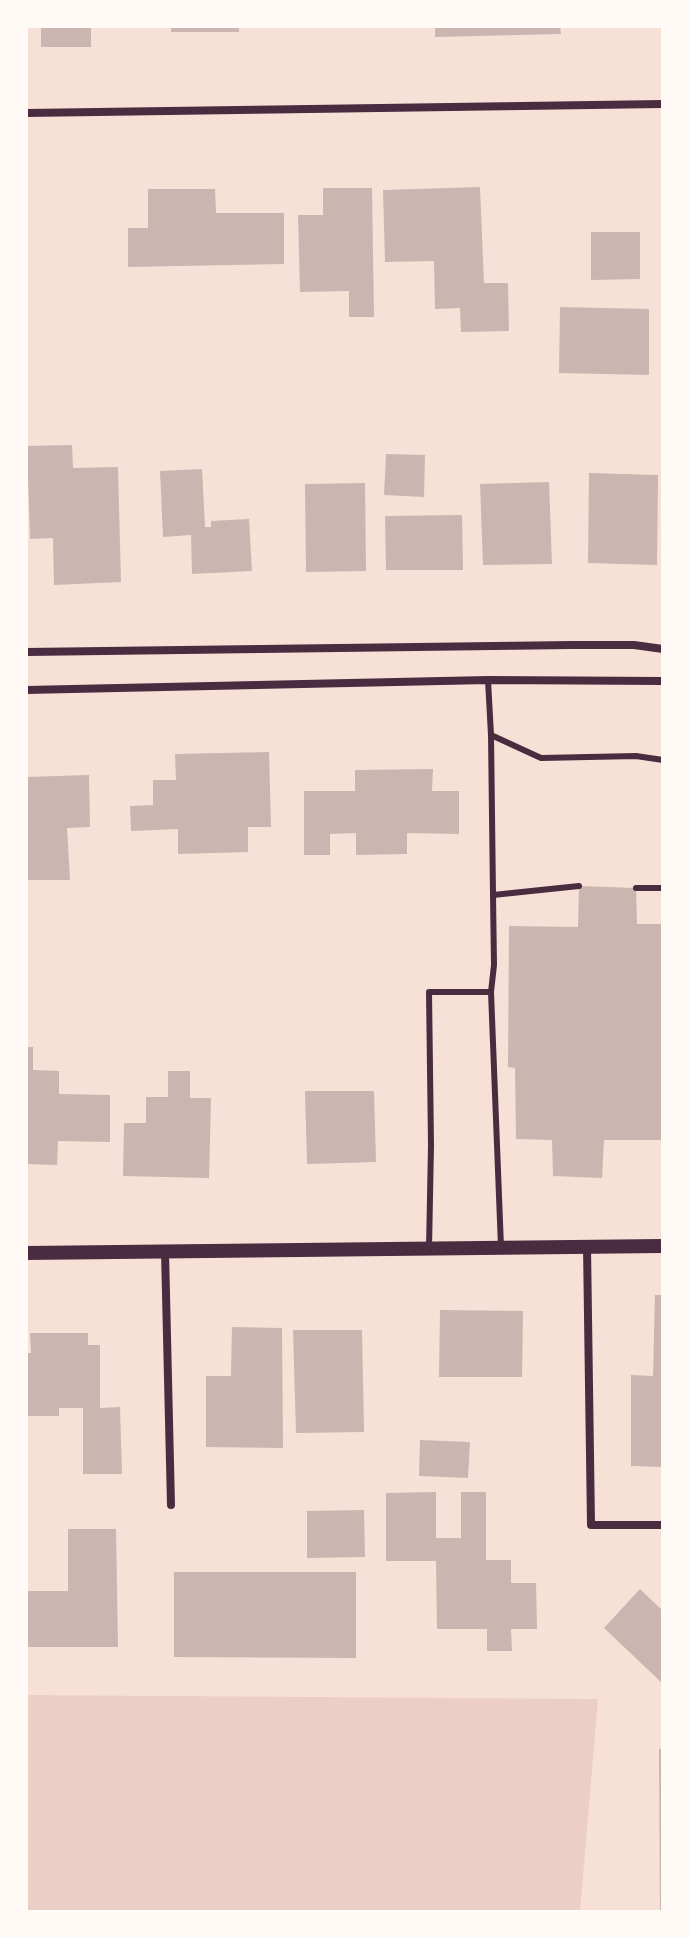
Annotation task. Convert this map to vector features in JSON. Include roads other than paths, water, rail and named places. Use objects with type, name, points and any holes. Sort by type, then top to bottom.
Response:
[{"type":"street","points":[[26,113],[663,104]]},
{"type":"street","points":[[26,652],[572,645],[634,645],[663,649]]},
{"type":"street","points":[[26,690],[488,680],[663,681]]},
{"type":"street","points":[[587,1246],[591,1525],[663,1525]]},
{"type":"street","points":[[26,1253],[663,1246]]},
{"type":"street","points":[[165,1252],[171,1505]]},
{"type":"lane","points":[[488,680],[494,965],[491,992],[501,1247]]},
{"type":"lane","points":[[491,735],[541,758],[636,756],[663,760]]},
{"type":"lane","points":[[493,895],[579,886]]},
{"type":"lane","points":[[636,888],[663,888]]},
{"type":"lane","points":[[429,1249],[429,992],[491,992]]}]
